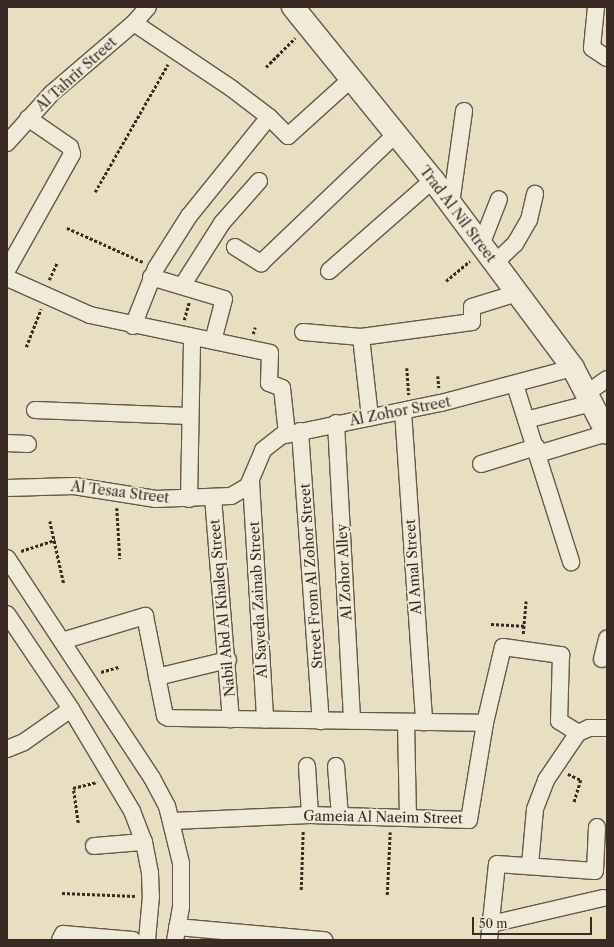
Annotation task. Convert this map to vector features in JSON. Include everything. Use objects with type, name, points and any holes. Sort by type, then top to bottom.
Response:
[{"type":"street","name":"Al Tahrir Street","points":[[7,143],[52,93],[134,23],[148,7]]},
{"type":"street","name":"Trad Al Nil Street","points":[[293,7],[451,204],[573,368],[607,433]]},
{"type":"street","points":[[596,7],[591,44],[594,50],[607,58]]},
{"type":"street","points":[[134,23],[269,117],[288,136],[351,79]]},
{"type":"street","points":[[451,204],[464,111]]},
{"type":"street","points":[[133,326],[154,272],[202,199],[269,117]]},
{"type":"street","points":[[7,270],[72,154],[70,147],[28,118]]},
{"type":"street","points":[[235,247],[261,263],[396,134]]},
{"type":"street","points":[[187,288],[222,223],[258,180]]},
{"type":"street","points":[[329,271],[432,180]]},
{"type":"street","points":[[487,253],[515,244],[525,226],[535,194]]},
{"type":"street","points":[[487,253],[499,198]]},
{"type":"street","points":[[7,278],[45,297],[90,315],[133,326],[213,341],[224,300],[187,288],[154,272]]},
{"type":"street","points":[[303,332],[361,337],[472,322],[472,308],[517,293]]},
{"type":"street","points":[[186,336],[189,416],[189,499]]},
{"type":"street","points":[[361,337],[370,417]]},
{"type":"street","name":"Street From Al Zohor Street","points":[[213,341],[271,353],[269,383],[282,388],[294,432],[321,721]]},
{"type":"street","name":"Al Zohor Street","points":[[251,481],[263,450],[274,440],[294,432],[406,410],[515,385],[573,368]]},
{"type":"street","points":[[526,420],[590,398],[607,379]]},
{"type":"street","points":[[515,385],[571,562]]},
{"type":"street","points":[[35,410],[189,416]]},
{"type":"street","name":"Al Amal Street","points":[[406,410],[424,722]]},
{"type":"street","name":"Al Zohor Alley","points":[[336,423],[352,721]]},
{"type":"street","points":[[481,464],[607,433]]},
{"type":"street","points":[[7,443],[28,444]]},
{"type":"street","name":"Al Tesaa Street","points":[[7,488],[53,484],[156,499],[189,499],[237,494],[251,481]]},
{"type":"street","name":"Al Sayeda Zainab Street","points":[[251,481],[265,720]]},
{"type":"street","name":"Nabil Abd Al Khaleq Street","points":[[214,497],[228,660],[231,719]]},
{"type":"street","points":[[10,556],[62,641],[152,778],[173,821],[182,863],[176,934],[324,940]]},
{"type":"street","points":[[7,614],[71,709],[115,778],[144,842],[152,896],[147,940]]},
{"type":"street","points":[[62,641],[145,616],[166,718],[485,723]]},
{"type":"street","points":[[602,658],[607,639]]},
{"type":"street","name":"Gameia Al Naeim Street","points":[[173,821],[306,815],[469,820],[485,723],[500,648],[522,649],[561,655],[559,721],[578,733]]},
{"type":"street","points":[[157,677],[228,660]]},
{"type":"street","points":[[7,749],[24,742],[71,709]]},
{"type":"street","points":[[406,722],[408,818]]},
{"type":"street","points":[[530,866],[535,809],[552,768],[578,733],[588,728],[607,728]]},
{"type":"street","points":[[306,815],[307,766]]},
{"type":"street","points":[[336,766],[340,816]]},
{"type":"street","points":[[489,940],[496,864],[595,871],[597,827]]},
{"type":"street","points":[[94,846],[144,842]]},
{"type":"street","points":[[491,924],[603,898]]},
{"type":"street","points":[[60,940],[63,934],[133,940]]},
{"type":"path","points":[[266,67],[307,25]]},
{"type":"path","points":[[95,192],[175,52]]},
{"type":"path","points":[[67,228],[154,272]]},
{"type":"path","points":[[446,281],[487,253]]},
{"type":"path","points":[[186,336],[187,288]]},
{"type":"path","points":[[26,347],[45,297]]},
{"type":"path","points":[[406,410],[407,368]]},
{"type":"path","points":[[118,493],[120,559]]},
{"type":"path","points":[[50,521],[64,584]]},
{"type":"path","points":[[10,556],[54,540]]},
{"type":"path","points":[[491,624],[524,626],[526,601]]},
{"type":"path","points":[[552,768],[581,780],[574,803]]},
{"type":"path","points":[[78,823],[73,788],[115,778]]},
{"type":"path","points":[[301,890],[306,815]]},
{"type":"path","points":[[387,895],[391,818]]},
{"type":"path","points":[[62,893],[152,896]]}]
